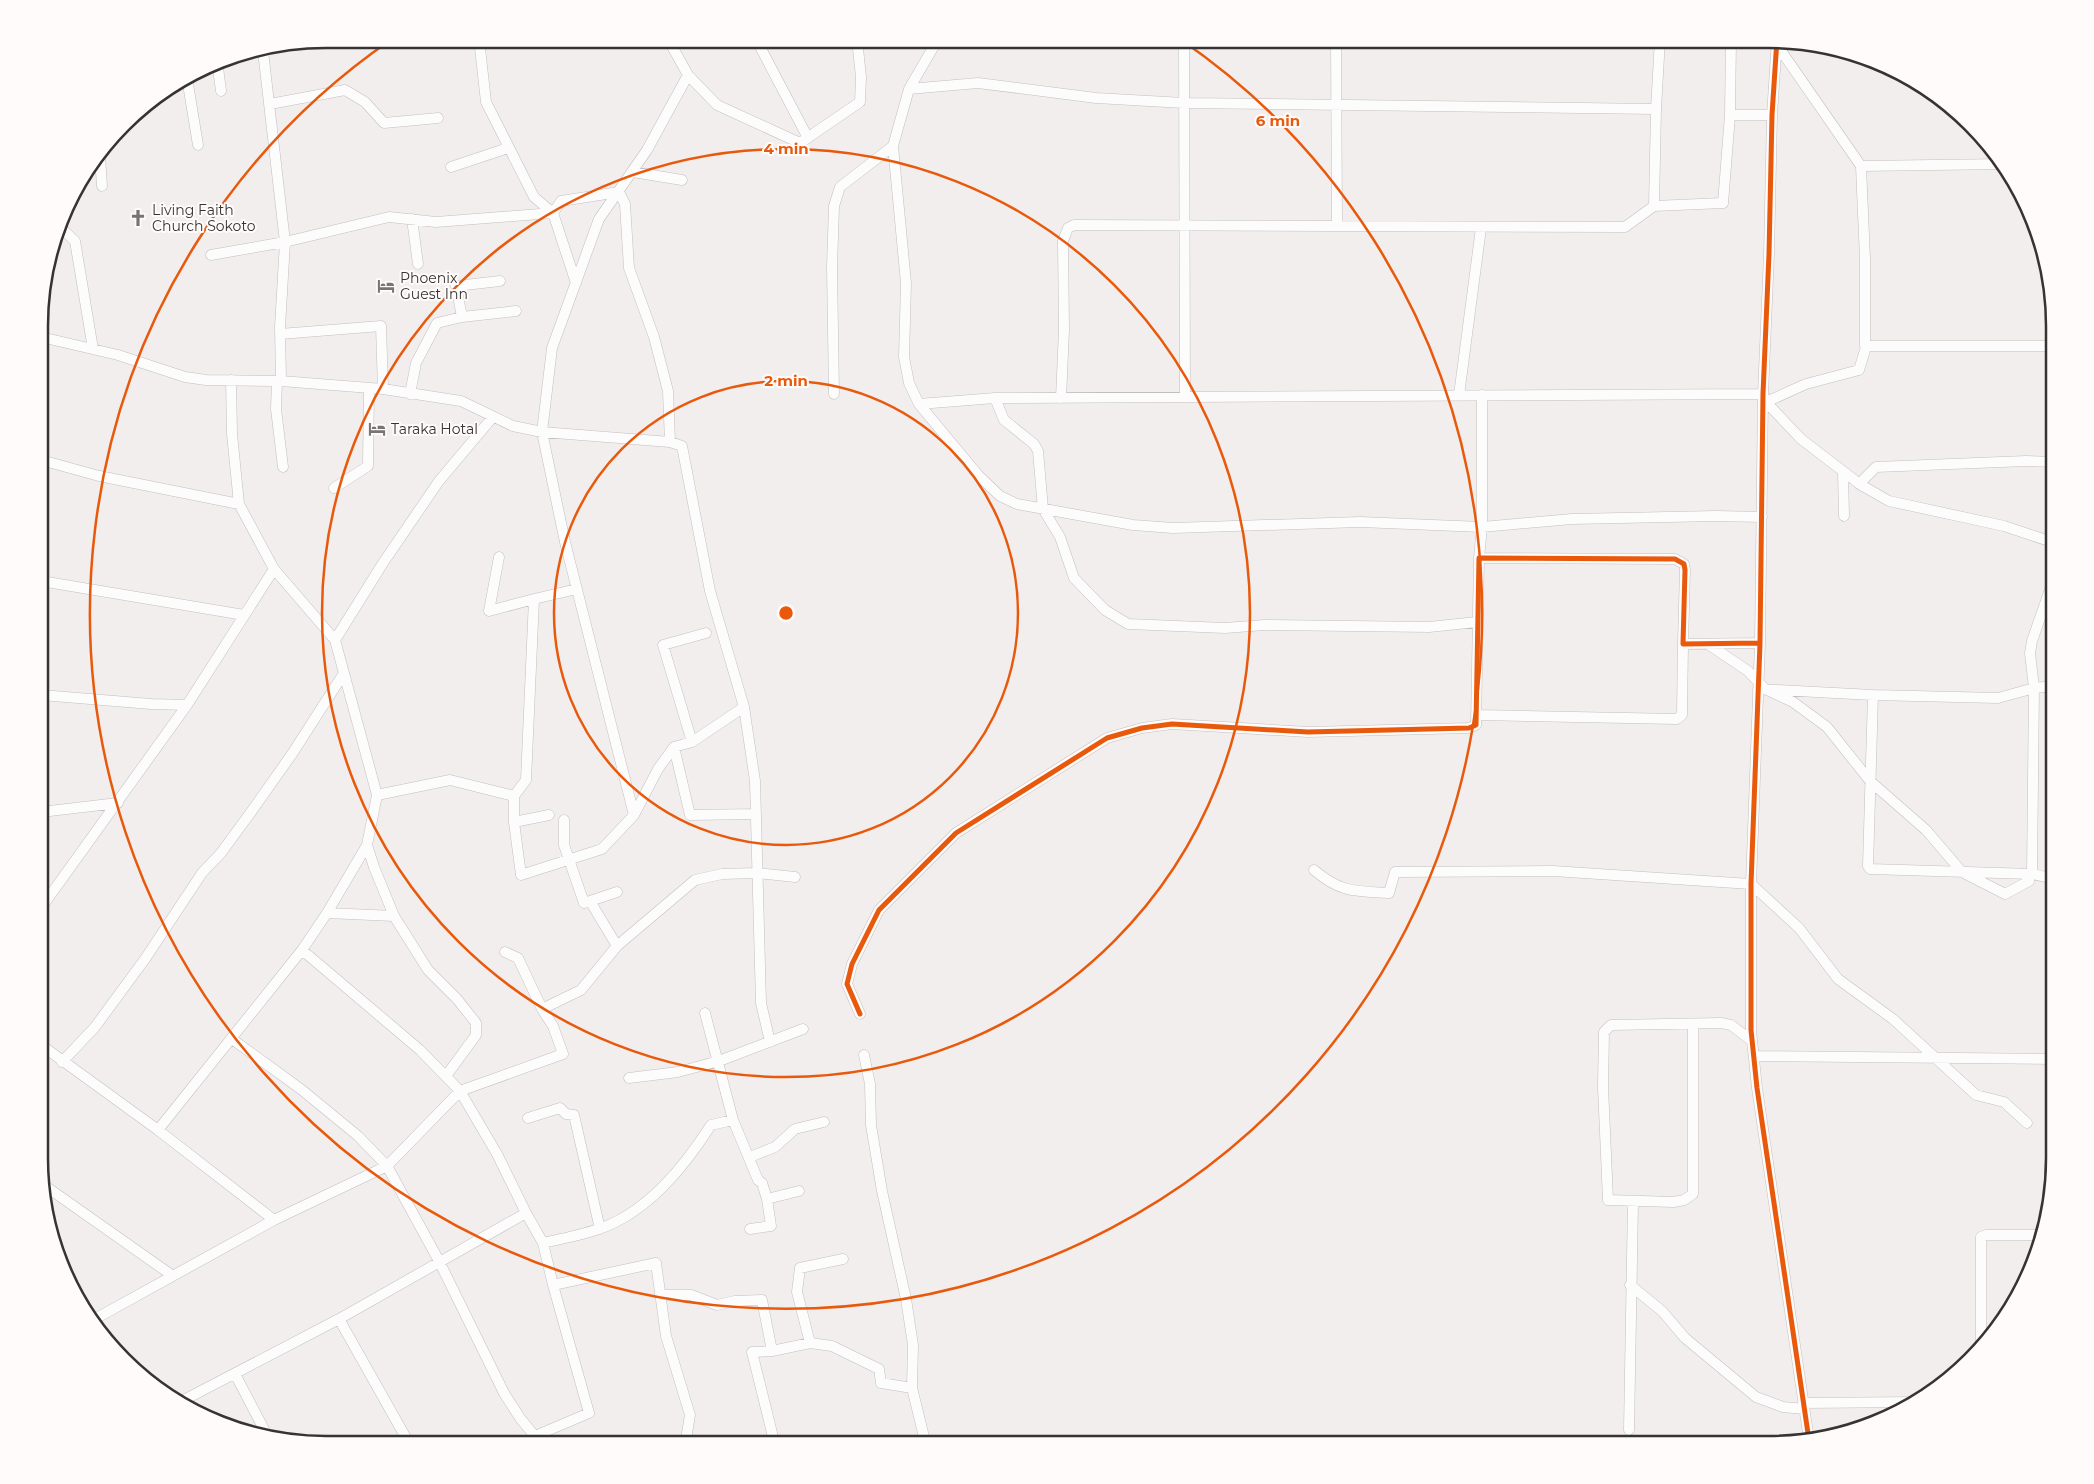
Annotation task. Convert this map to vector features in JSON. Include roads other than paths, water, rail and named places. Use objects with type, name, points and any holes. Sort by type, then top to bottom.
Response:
[{"type":"street","points":[[480,48],[486,102],[534,197],[553,213],[576,284]]},
{"type":"street","points":[[673,48],[688,75],[717,105],[800,143],[860,102],[861,77],[858,48]]},
{"type":"street","points":[[761,48],[808,138]]},
{"type":"street","points":[[933,48],[909,89],[893,146],[906,283],[905,372],[919,404],[978,475],[1000,496],[1017,504],[1043,509],[1133,525],[1173,528],[1360,522],[1482,527],[1572,519],[1762,517]]},
{"type":"street","points":[[1184,48],[1185,397]]},
{"type":"street","points":[[1336,48],[1337,225]]},
{"type":"street","points":[[1654,206],[1659,48]]},
{"type":"street","points":[[1061,398],[1064,330],[1063,241],[1068,228],[1074,225],[1337,225],[1625,228],[1654,206],[1723,203],[1730,115],[1732,48]]},
{"type":"street","points":[[1777,48],[1772,115],[1764,398],[1761,687],[1751,884],[1752,1041],[1808,1434]]},
{"type":"street","points":[[919,404],[995,398],[1482,395],[1764,398],[1806,384],[1859,370],[1866,347],[1861,166],[1781,48]]},
{"type":"street","points":[[263,55],[285,242],[276,409],[283,466]]},
{"type":"street","points":[[218,69],[221,91]]},
{"type":"street","points":[[634,815],[565,542],[542,432],[552,348],[599,219],[633,172],[688,75]]},
{"type":"street","points":[[188,84],[198,145]]},
{"type":"street","points":[[909,89],[978,84],[1096,98],[1184,102],[1656,109]]},
{"type":"street","points":[[270,104],[345,90],[365,102],[384,123],[438,118]]},
{"type":"street","points":[[1730,115],[1772,115]]},
{"type":"street","points":[[834,394],[834,206],[840,187],[893,146]]},
{"type":"street","points":[[451,167],[508,148]]},
{"type":"street","points":[[100,162],[102,186]]},
{"type":"street","points":[[1861,166],[1995,164]]},
{"type":"street","points":[[633,172],[682,180]]},
{"type":"street","points":[[553,213],[561,201],[619,192]]},
{"type":"street","points":[[619,192],[625,204],[629,268],[654,337],[668,391],[670,442]]},
{"type":"street","points":[[211,255],[285,242],[389,218],[436,222],[553,213]]},
{"type":"street","points":[[412,219],[418,264]]},
{"type":"street","points":[[1460,395],[1481,228]]},
{"type":"street","points":[[64,231],[75,241],[93,350]]},
{"type":"street","points":[[462,317],[456,286],[500,281]]},
{"type":"street","points":[[410,394],[416,362],[437,323],[462,317],[516,311]]},
{"type":"street","points":[[280,334],[381,326],[383,389]]},
{"type":"street","points":[[47,338],[185,377],[279,381],[383,389],[461,401],[492,418],[512,426],[542,432],[670,442],[682,446],[710,591],[744,707],[755,781],[761,1003],[770,1042]]},
{"type":"street","points":[[1866,347],[2046,346]]},
{"type":"street","points":[[158,1130],[302,950],[327,913],[366,845],[377,795],[335,640],[274,569],[239,504],[232,434],[232,380]]},
{"type":"street","points":[[334,488],[368,466],[369,388]]},
{"type":"street","points":[[860,1014],[847,984],[852,964],[879,910],[956,834],[1107,738],[1142,728],[1172,724],[1308,732],[1469,728],[1476,725],[1478,715],[1477,622],[1482,527],[1482,395]]},
{"type":"street","points":[[995,398],[1004,420],[1034,444],[1038,451],[1043,509],[1060,537],[1074,578],[1105,610],[1128,624],[1225,628],[1264,625],[1429,627],[1477,622]]},
{"type":"street","points":[[1764,398],[1801,439],[1859,484],[1889,501],[2004,526],[2046,540]]},
{"type":"street","points":[[335,640],[383,562],[439,482],[492,418]]},
{"type":"street","points":[[47,462],[99,476],[239,504]]},
{"type":"street","points":[[1859,484],[1876,467],[2046,462]]},
{"type":"street","points":[[1843,472],[1844,516]]},
{"type":"street","points":[[499,557],[489,611],[577,589]]},
{"type":"street","points":[[1478,715],[1677,719],[1682,715],[1686,570],[1684,564],[1675,559],[1480,558]]},
{"type":"street","points":[[47,899],[187,705],[274,569]]},
{"type":"street","points":[[47,582],[244,615]]},
{"type":"street","points":[[534,599],[526,780],[514,796],[514,822],[521,875],[602,849],[634,815],[658,769],[674,747],[692,742],[744,707]]},
{"type":"street","points":[[2030,878],[2034,688],[2030,653],[2032,641],[2046,601]]},
{"type":"street","points":[[692,742],[663,645],[706,633]]},
{"type":"street","points":[[1683,644],[1760,642]]},
{"type":"street","points":[[1707,643],[1748,671],[1761,687],[1793,702],[1826,727],[1870,781],[1926,830],[1962,872],[2005,894],[2030,878]]},
{"type":"street","points":[[62,1062],[95,1027],[145,959],[202,873],[221,853],[292,754],[344,673]]},
{"type":"street","points":[[1761,687],[1872,695],[1998,698],[2034,688],[2046,687]]},
{"type":"street","points":[[47,695],[187,705]]},
{"type":"street","points":[[1872,695],[1868,866],[1870,869],[1962,872],[2046,879]]},
{"type":"street","points":[[674,747],[690,816],[756,814]]},
{"type":"street","points":[[377,795],[450,780],[514,796]]},
{"type":"street","points":[[47,811],[118,803]]},
{"type":"street","points":[[514,822],[549,815]]},
{"type":"street","points":[[564,820],[564,845],[584,903],[617,892]]},
{"type":"street","points":[[366,845],[394,916],[432,976],[457,999],[476,1023],[476,1035],[446,1076]]},
{"type":"street","points":[[1314,870],[1329,883],[1350,891],[1389,893],[1395,872],[1553,871],[1751,884],[1799,928],[1838,979],[1893,1019],[1976,1095],[2004,1102],[2027,1123]]},
{"type":"street","points":[[542,1009],[581,990],[617,946],[695,880],[722,874],[757,873],[795,877]]},
{"type":"street","points":[[47,889],[57,885]]},
{"type":"street","points":[[590,901],[617,946]]},
{"type":"street","points":[[327,913],[394,916]]},
{"type":"street","points":[[232,1039],[358,1136],[387,1166],[439,1261],[504,1393],[520,1418],[535,1436],[589,1413],[543,1243],[497,1154],[460,1091],[420,1050],[302,950]]},
{"type":"street","points":[[97,1318],[274,1220],[387,1166],[460,1091],[563,1054],[553,1026],[542,1009],[518,958],[505,952]]},
{"type":"street","points":[[705,1013],[733,1120],[767,1199],[771,1226],[750,1229]]},
{"type":"street","points":[[1693,1024],[1693,1194],[1684,1200],[1633,1202],[1608,1200],[1603,1087],[1604,1032],[1611,1025],[1693,1024],[1731,1025],[1752,1041]]},
{"type":"street","points":[[629,1078],[678,1072],[719,1061],[803,1030]]},
{"type":"street","points":[[47,1050],[158,1130],[274,1220]]},
{"type":"street","points":[[864,1055],[870,1084],[871,1125],[882,1191],[906,1299],[914,1345],[912,1388],[924,1436]]},
{"type":"street","points":[[1754,1056],[2046,1059]]},
{"type":"street","points":[[528,1118],[560,1108],[566,1114],[574,1115],[600,1229]]},
{"type":"street","points":[[543,1243],[600,1229],[647,1203],[691,1156],[711,1125],[733,1120]]},
{"type":"street","points":[[750,1157],[774,1147],[795,1129],[824,1122]]},
{"type":"street","points":[[49,1189],[173,1276]]},
{"type":"street","points":[[767,1199],[799,1191]]},
{"type":"street","points":[[1629,1430],[1630,1285],[1633,1202]]},
{"type":"street","points":[[186,1399],[339,1319],[526,1213]]},
{"type":"street","points":[[1981,1338],[1981,1237],[1986,1235],[2036,1235]]},
{"type":"street","points":[[810,1343],[798,1292],[800,1268],[843,1259]]},
{"type":"street","points":[[553,1285],[656,1263],[666,1336],[690,1415],[686,1436]]},
{"type":"street","points":[[1630,1285],[1655,1305],[1691,1343],[1756,1398],[1783,1407],[1902,1403]]},
{"type":"street","points":[[660,1295],[691,1295],[717,1305],[735,1301],[762,1300],[772,1351]]},
{"type":"street","points":[[339,1319],[405,1436]]},
{"type":"street","points":[[773,1436],[752,1352],[772,1351],[810,1343],[832,1346],[879,1369],[881,1383],[912,1388]]},
{"type":"street","points":[[235,1374],[264,1429]]},
{"type":"place","name":"Living Faith Church Sokoto","points":[[138,218]]},
{"type":"place","name":"Phoenix Guest Inn","points":[[386,286]]},
{"type":"place","name":"Taraka Hotal","points":[[377,429]]}]
